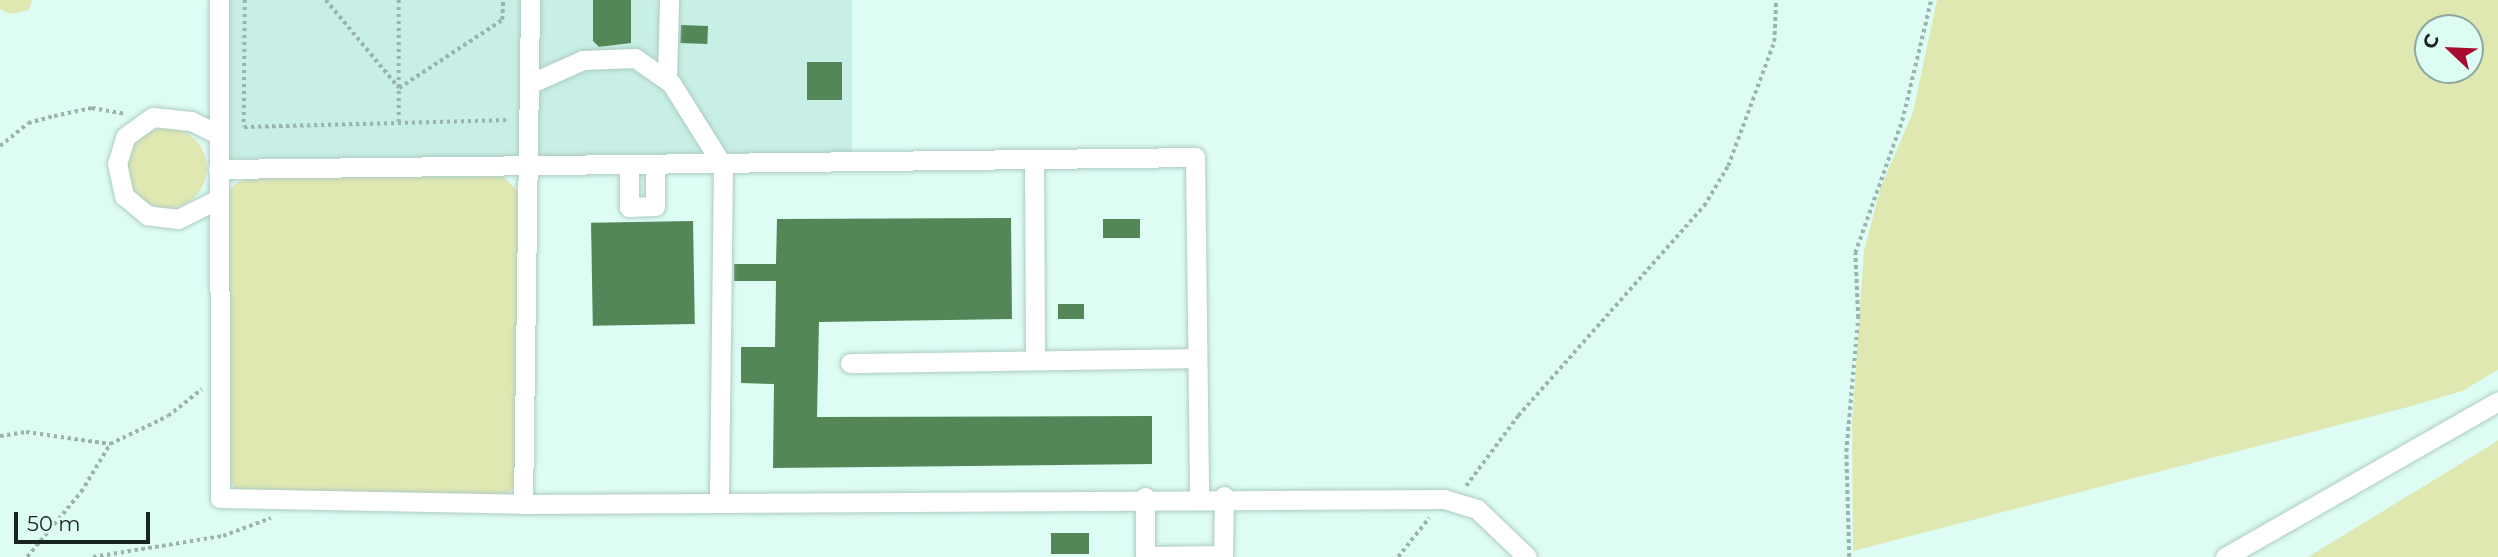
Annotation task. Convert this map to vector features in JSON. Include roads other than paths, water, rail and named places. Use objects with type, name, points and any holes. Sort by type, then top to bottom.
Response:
[{"type":"street","points":[[219,0],[220,498],[523,504],[1199,496],[1455,501],[1495,523],[1527,557]]},
{"type":"street","points":[[523,504],[530,0]]},
{"type":"street","points":[[667,79],[669,0]]},
{"type":"street","points":[[529,84],[563,65],[610,57],[635,58],[667,79],[723,166],[719,503]]},
{"type":"street","points":[[218,134],[174,117],[143,120],[125,137],[117,164],[133,207],[178,219],[218,199]]},
{"type":"street","points":[[218,169],[723,166],[1195,157],[1199,496]]},
{"type":"street","points":[[1034,159],[1035,360]]},
{"type":"street","points":[[629,166],[629,207],[655,206],[655,166]]},
{"type":"street","points":[[850,363],[1196,358]]},
{"type":"street","points":[[2225,557],[2498,401]]},
{"type":"street","points":[[1144,498],[1144,556],[1223,555],[1224,496]]}]
